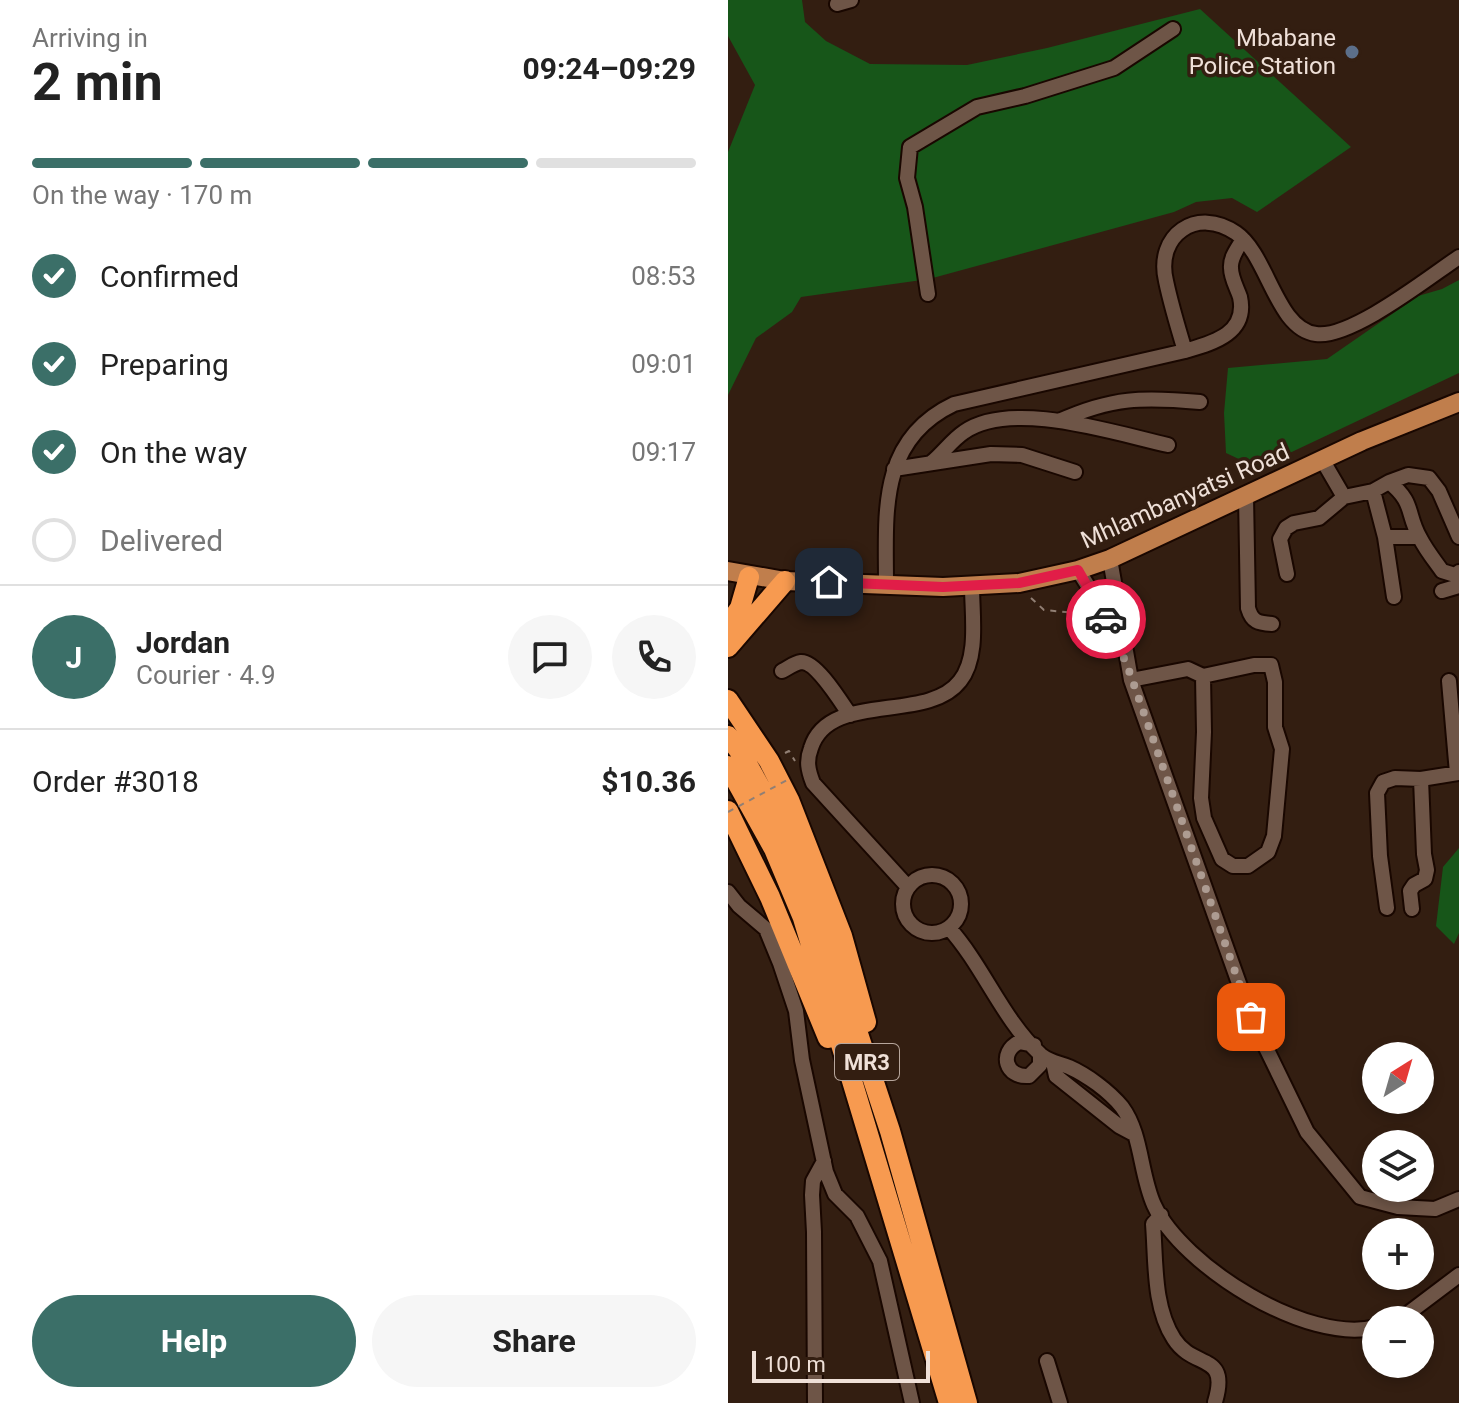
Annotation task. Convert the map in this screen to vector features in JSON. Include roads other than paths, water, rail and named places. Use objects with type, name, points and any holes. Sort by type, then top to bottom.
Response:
[{"type":"highway","points":[[728,625],[740,608],[749,577]]},
{"type":"highway","points":[[728,647],[785,581]]},
{"type":"highway","points":[[728,700],[769,761],[789,800],[842,936],[863,1007],[890,1131]]},
{"type":"highway","name":"MR3","points":[[728,736],[741,753],[781,825],[814,900],[890,1131],[967,1403]]},
{"type":"highway","name":"MR3","points":[[728,766],[774,849],[803,918],[949,1403]]},
{"type":"highway","points":[[728,812],[770,897],[872,1149]]},
{"type":"main road","name":"Mhlambanyatsi Road","points":[[728,571],[785,581],[943,587],[1016,583],[1078,570],[1110,559],[1362,441],[1459,402]]},
{"type":"street","points":[[928,294],[915,207],[907,178],[910,147],[977,107],[1025,96],[1114,68],[1173,29]]},
{"type":"street","points":[[1185,351],[1164,271],[1164,256],[1179,231],[1206,221],[1221,224],[1249,244],[1290,318],[1303,331],[1315,334],[1328,335],[1376,314],[1459,257]]},
{"type":"street","points":[[886,584],[886,503],[894,469],[899,453],[925,421],[954,404],[1222,340],[1236,327],[1241,300],[1230,269],[1232,258],[1243,239]]},
{"type":"street","points":[[1058,421],[1078,413],[1149,397],[1200,402]]},
{"type":"street","points":[[932,462],[963,432],[1005,418],[1044,418],[1168,445]]},
{"type":"street","points":[[894,469],[975,455],[1022,455],[1075,472]]},
{"type":"street","points":[[1323,461],[1344,497]]},
{"type":"street","points":[[1287,574],[1280,539],[1286,528],[1294,523],[1319,518],[1344,497],[1373,491],[1408,475],[1429,478],[1439,491],[1459,537]]},
{"type":"street","points":[[1389,482],[1409,503],[1418,537],[1442,571],[1455,575],[1459,572]]},
{"type":"street","points":[[1373,491],[1385,537],[1394,597]]},
{"type":"street","points":[[1246,496],[1248,608],[1251,618],[1272,624]]},
{"type":"street","points":[[1385,537],[1418,537]]},
{"type":"street","points":[[1110,559],[1131,680],[1251,1017],[1307,1132],[1360,1197],[1398,1207],[1435,1209],[1459,1199]]},
{"type":"street","points":[[1078,570],[1098,602],[1127,665]]},
{"type":"street","points":[[908,887],[813,783],[807,768],[808,756],[819,731],[850,715],[934,698],[946,694],[959,683],[968,669],[972,649],[972,586]]},
{"type":"street","points":[[1442,591],[1459,586]]},
{"type":"street","points":[[782,671],[804,662],[815,669],[850,715]]},
{"type":"street","points":[[1131,680],[1188,669],[1203,676],[1254,665],[1271,665],[1275,682],[1275,727],[1282,749],[1274,836],[1268,852],[1248,866],[1233,866],[1222,859],[1204,818],[1201,798],[1203,676]]},
{"type":"street","points":[[1387,908],[1380,856],[1377,793],[1383,782],[1395,778],[1421,779],[1458,773],[1449,681]]},
{"type":"street","points":[[1412,909],[1410,891],[1425,879],[1427,870],[1421,779]]},
{"type":"street","points":[[932,875],[949,881],[961,905],[955,922],[949,928],[933,933],[911,925],[903,911],[908,887],[932,875]]},
{"type":"street","points":[[728,892],[766,929],[780,963],[796,1011],[802,1060],[824,1161],[835,1194],[857,1216],[880,1261],[912,1403]]},
{"type":"street","points":[[949,928],[975,960],[1006,1015],[1042,1054],[1056,1076],[1119,1126],[1134,1134],[1154,1204],[1169,1229],[1220,1277],[1279,1313],[1328,1328],[1362,1327]]},
{"type":"street","points":[[815,1403],[812,1195],[813,1181],[824,1161]]},
{"type":"street","points":[[1161,1215],[1153,1224],[1160,1302],[1167,1329],[1180,1349],[1212,1366],[1219,1374],[1220,1385],[1215,1402]]},
{"type":"street","points":[[1418,1306],[1459,1275]]},
{"type":"street","points":[[1047,1361],[1060,1403]]},
{"type":"place","name":"Mbabane Police Station","points":[[1352,52]]}]
